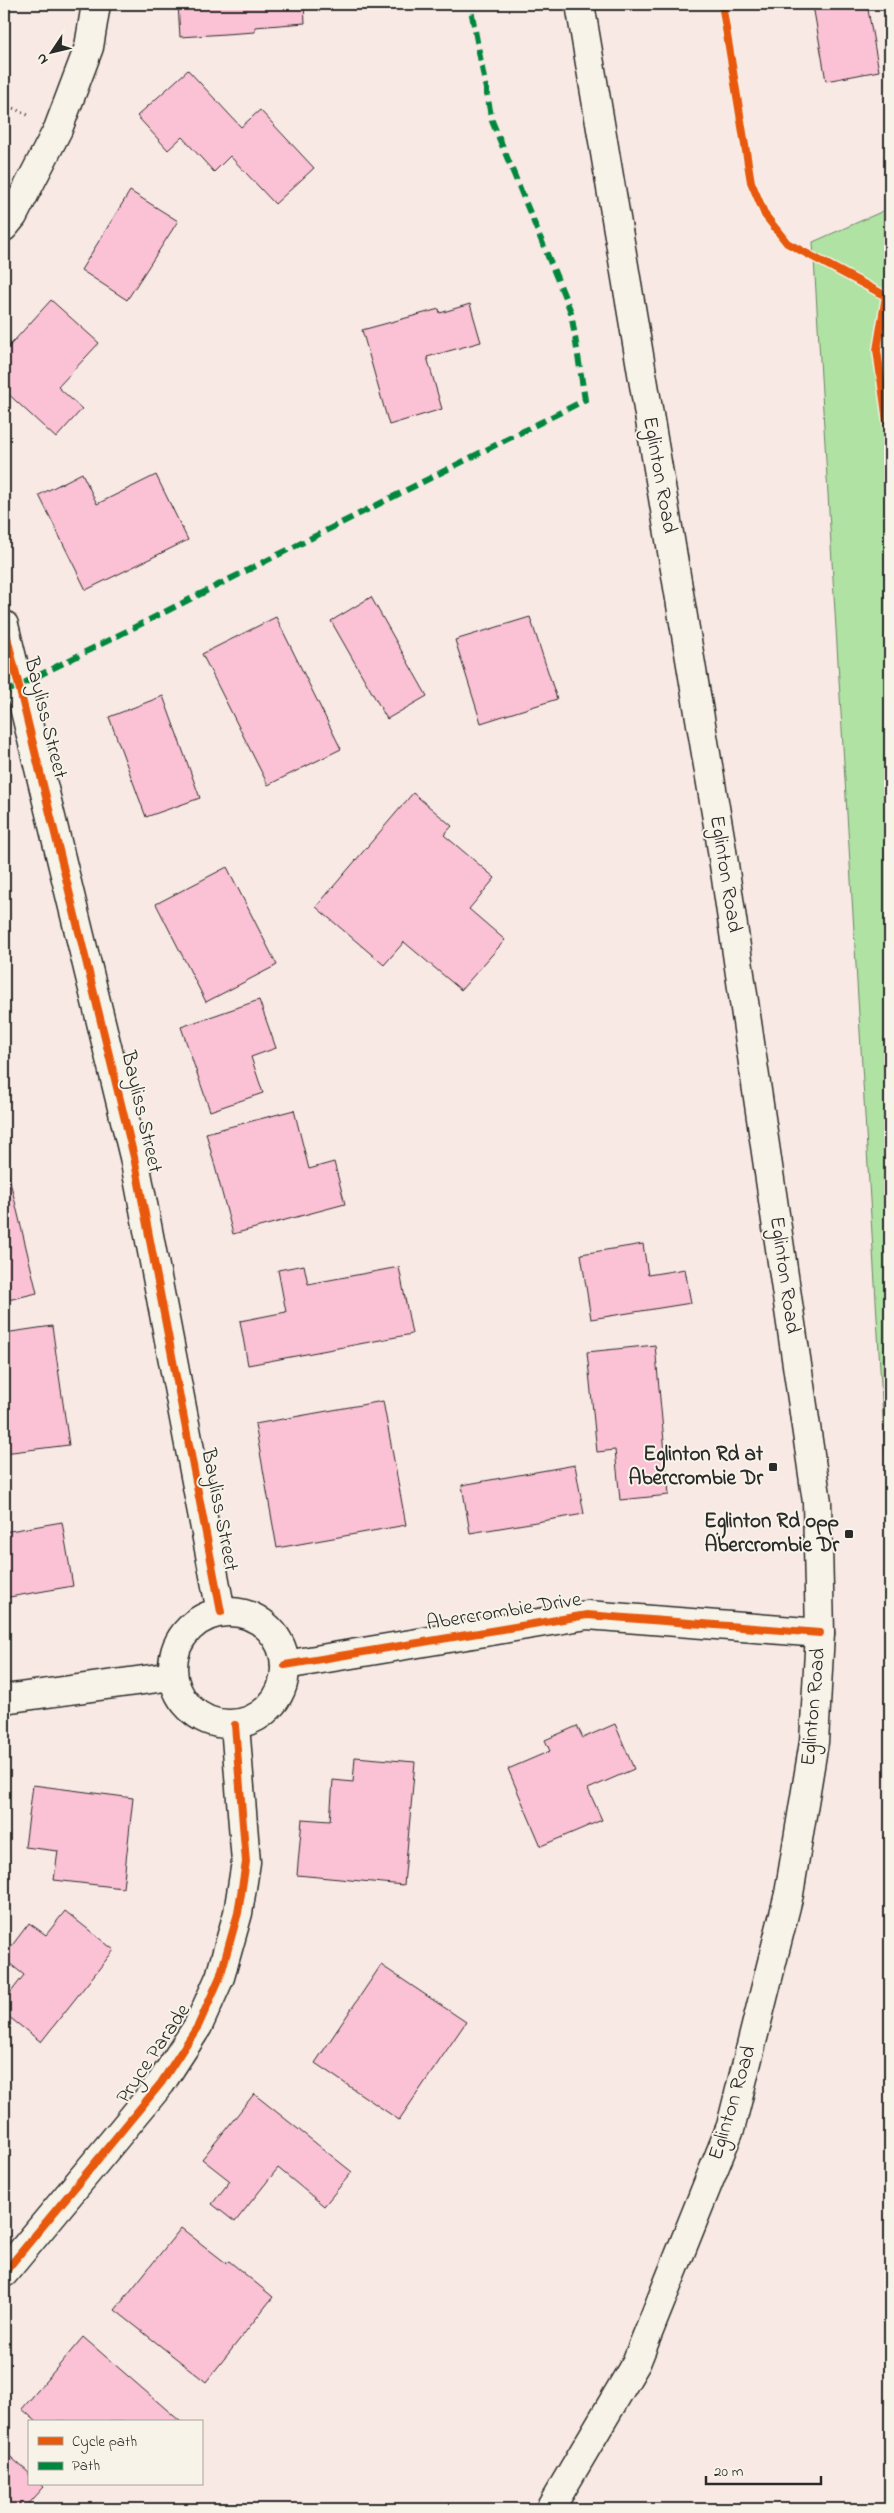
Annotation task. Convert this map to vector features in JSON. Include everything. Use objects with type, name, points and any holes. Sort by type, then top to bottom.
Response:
[{"type":"street","points":[[4,227],[13,216],[58,129],[89,47],[96,4]]},
{"type":"street","name":"Eglinton Road","points":[[550,2509],[636,2363],[731,2126],[788,1894],[814,1742],[820,1634],[817,1502],[722,856],[580,4]]},
{"type":"street","name":"Bayliss Street","points":[[4,625],[134,1157],[221,1612]]},
{"type":"street","points":[[221,1612],[240,1613],[257,1619],[271,1631],[281,1646],[286,1665],[280,1690],[266,1711],[251,1720],[235,1725],[206,1720],[194,1712],[184,1703],[177,1690],[174,1676],[173,1661],[176,1647],[184,1634],[194,1624],[207,1616],[221,1612]]},
{"type":"street","name":"Abercrombie Drive","points":[[286,1665],[587,1615],[820,1634]]},
{"type":"street","points":[[4,1699],[174,1676]]},
{"type":"street","name":"Pryce Parade","points":[[4,2274],[161,2083],[198,2026],[220,1977],[238,1913],[246,1862],[235,1725]]},
{"type":"green space","points":[[890,208],[890,1536],[813,242]]},
{"type":"building","points":[[178,4],[304,4],[305,23],[255,27],[255,32],[180,37]]},
{"type":"building","points":[[804,4],[867,4],[879,71],[826,81],[814,11]]},
{"type":"building","points":[[188,70],[241,127],[260,110],[314,168],[275,204],[230,156],[214,172],[182,137],[168,150],[137,116]]},
{"type":"building","points":[[130,191],[178,221],[127,300],[81,270]]},
{"type":"building","points":[[51,300],[99,343],[58,387],[82,409],[56,438],[4,390],[4,352]]},
{"type":"building","points":[[470,304],[481,342],[427,357],[442,409],[389,425],[362,330],[439,309],[440,313]]},
{"type":"building","points":[[82,473],[97,504],[156,475],[188,540],[86,590],[39,495]]},
{"type":"building","points":[[371,597],[427,696],[387,719],[331,621]]},
{"type":"building","points":[[276,617],[341,749],[268,785],[202,654]]},
{"type":"building","points":[[530,617],[557,699],[481,723],[455,640]]},
{"type":"building","points":[[163,696],[200,798],[146,817],[109,717]]},
{"type":"building","points":[[413,793],[452,826],[444,835],[495,878],[469,909],[505,940],[461,990],[404,942],[384,965],[316,907]]},
{"type":"building","points":[[227,867],[277,965],[206,1002],[156,904]]},
{"type":"building","points":[[259,1000],[276,1048],[251,1057],[263,1093],[210,1111],[181,1027]]},
{"type":"building","points":[[294,1110],[309,1169],[334,1162],[345,1204],[233,1234],[206,1133]]},
{"type":"building","points":[[4,1156],[37,1293],[4,1301]]},
{"type":"building","points":[[643,1244],[648,1275],[685,1269],[691,1303],[591,1319],[581,1254]]},
{"type":"building","points":[[304,1265],[308,1284],[399,1267],[412,1334],[248,1365],[240,1321],[286,1312],[278,1270]]},
{"type":"building","points":[[52,1326],[69,1445],[4,1453],[4,1333]]},
{"type":"building","points":[[655,1345],[669,1495],[620,1500],[615,1450],[597,1452],[587,1352]]},
{"type":"building","points":[[383,1401],[406,1525],[277,1548],[255,1424]]},
{"type":"building","points":[[575,1465],[584,1514],[470,1533],[462,1485]]},
{"type":"building","points":[[62,1522],[73,1586],[4,1598],[4,1532]]},
{"type":"building","points":[[615,1724],[634,1769],[588,1789],[602,1820],[541,1846],[508,1769],[550,1751],[545,1740],[577,1726],[583,1738]]},
{"type":"building","points":[[355,1757],[415,1762],[404,1885],[297,1875],[302,1819],[330,1821],[333,1780],[353,1782]]},
{"type":"building","points":[[33,1785],[133,1798],[123,1888],[54,1880],[58,1851],[25,1847]]},
{"type":"building","points":[[65,1911],[114,1950],[41,2042],[4,2013],[4,2001],[24,1975],[4,1959],[4,1956],[29,1923],[46,1935]]},
{"type":"building","points":[[381,1965],[466,2022],[399,2120],[315,2063]]},
{"type":"building","points":[[254,2094],[352,2172],[324,2206],[278,2168],[235,2222],[212,2204],[230,2181],[202,2159]]},
{"type":"building","points":[[181,2228],[226,2263],[229,2261],[273,2297],[206,2382],[115,2310]]},
{"type":"building","points":[[83,2337],[179,2420],[35,2420],[22,2409]]},
{"type":"building","points":[[4,2451],[28,2472],[28,2486],[44,2487],[24,2509],[4,2509]]},
{"type":"marked path","points":[[4,693],[585,400],[571,312],[492,121],[470,4]]},
{"type":"cycle path","points":[[722,4],[751,182],[765,215],[787,243],[886,296]]},
{"type":"cycle path","points":[[890,293],[886,296],[877,350],[890,443]]},
{"type":"cycle path","points":[[4,625],[134,1157],[221,1612]]},
{"type":"cycle path","points":[[285,1665],[587,1615],[820,1633]]},
{"type":"cycle path","points":[[4,2273],[161,2083],[198,2026],[220,1977],[238,1913],[246,1862],[235,1725]]},
{"type":"place","name":"Eglinton Rd at Abercrombie Dr","points":[[773,1467]]},
{"type":"place","name":"Eglinton Rd opp Abercrombie Dr","points":[[849,1534]]}]
